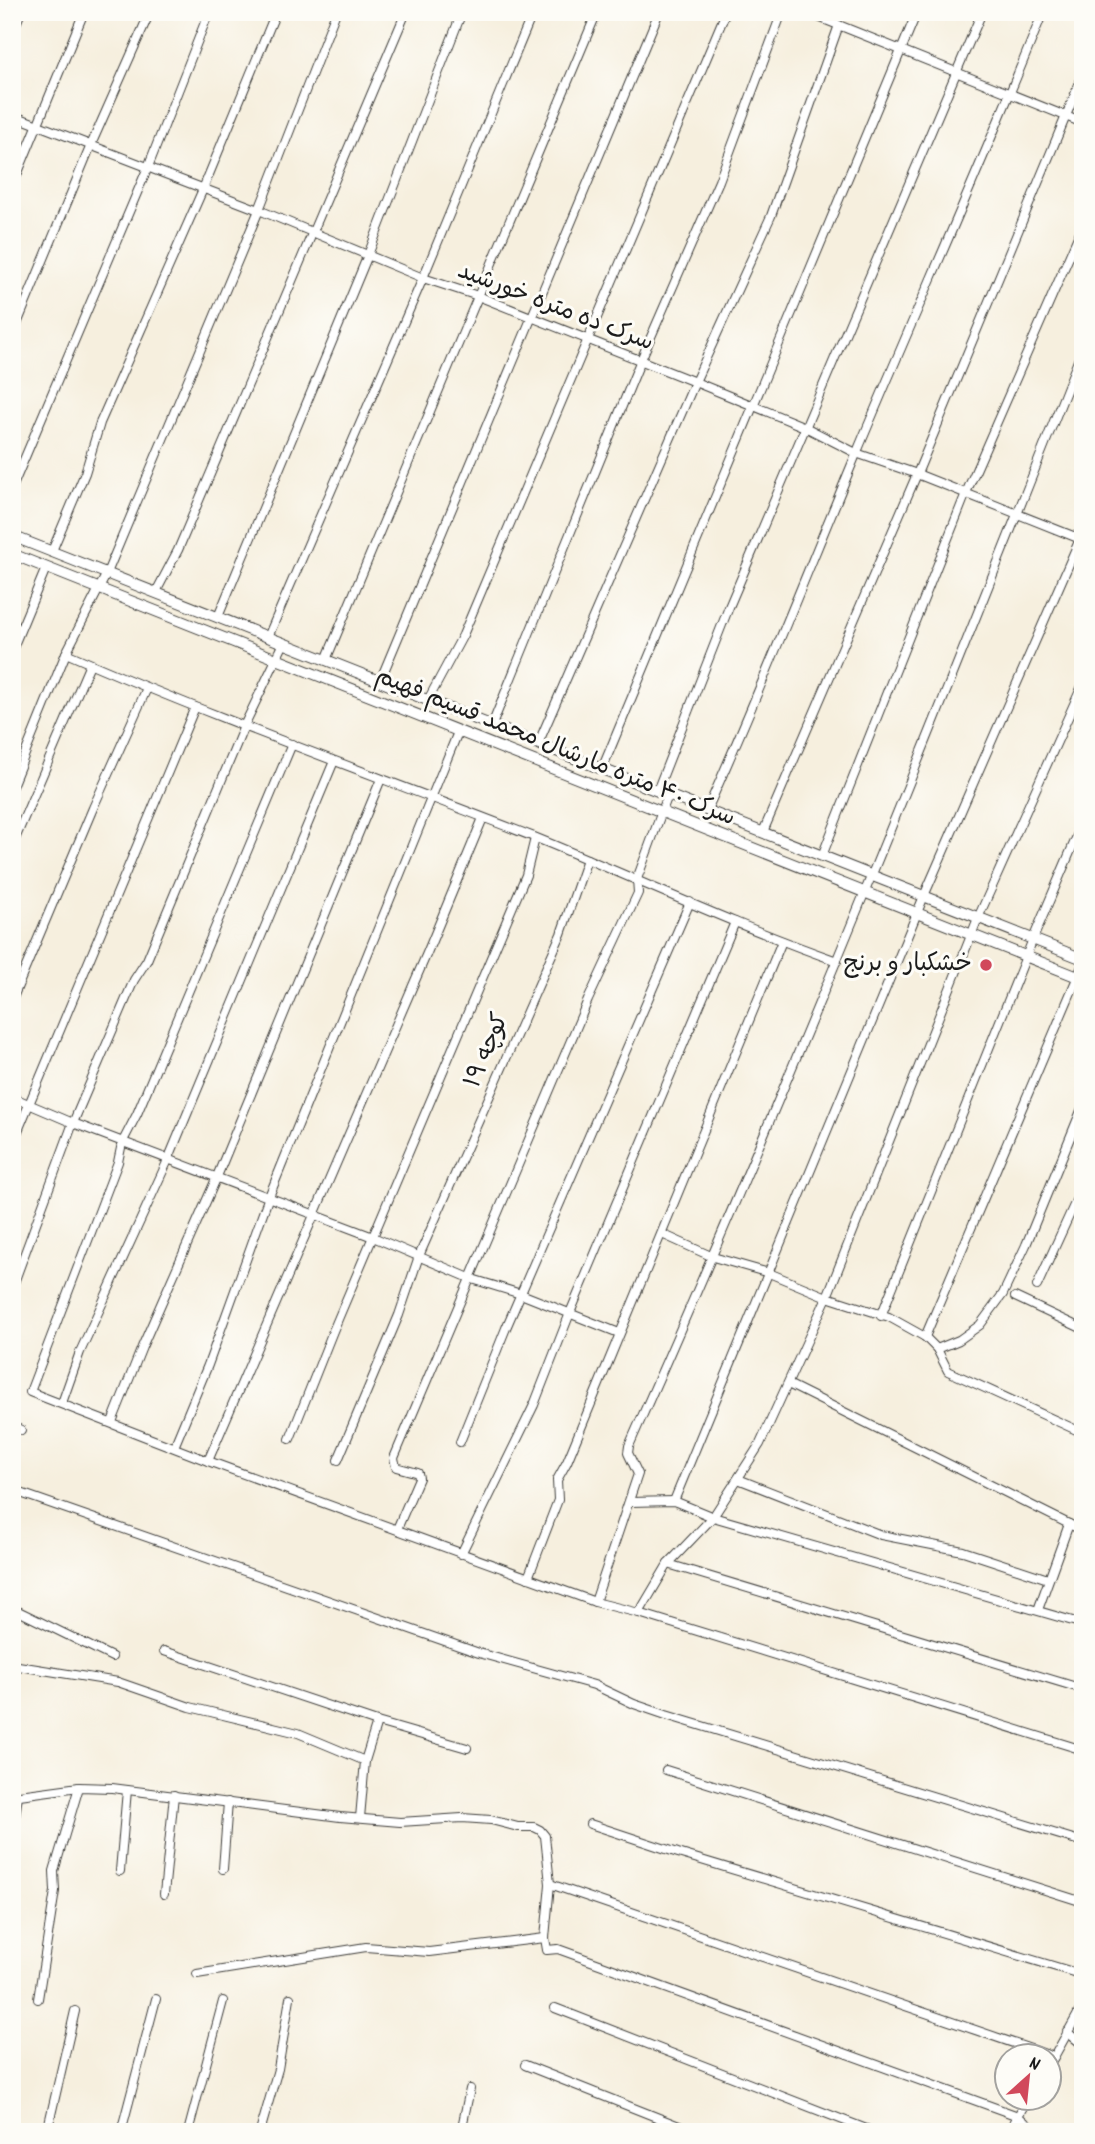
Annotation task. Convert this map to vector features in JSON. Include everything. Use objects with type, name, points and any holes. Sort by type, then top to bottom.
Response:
[{"type":"street","points":[[12,33],[21,12]]},
{"type":"street","points":[[12,187],[84,12]]},
{"type":"street","points":[[12,336],[150,12]]},
{"type":"street","points":[[12,488],[148,167],[209,12]]},
{"type":"street","points":[[52,551],[85,472],[100,424],[203,189],[276,12]]},
{"type":"street","points":[[12,786],[66,653],[107,573],[258,210],[336,12]]},
{"type":"street","points":[[156,592],[178,550],[406,12]]},
{"type":"street","points":[[218,617],[368,255],[462,12]]},
{"type":"street","points":[[268,637],[423,278],[533,12]]},
{"type":"street","points":[[326,660],[597,12]]},
{"type":"street","points":[[380,681],[659,12]]},
{"type":"street","points":[[428,700],[463,635],[726,12]]},
{"type":"street","points":[[492,725],[640,362],[719,181],[782,12]]},
{"type":"street","points":[[806,12],[1083,123]]},
{"type":"street","points":[[602,769],[917,12]]},
{"type":"street","points":[[657,791],[729,607],[982,12]]},
{"type":"street","points":[[707,810],[751,713],[856,453],[1011,94],[1043,12]]},
{"type":"street","points":[[538,744],[695,382],[771,216],[839,25]]},
{"type":"street","points":[[763,832],[917,474],[1083,75]]},
{"type":"street","name":"سرک ده متره خورشید","points":[[12,115],[258,210],[423,278],[478,296],[695,382],[805,427],[856,453],[1082,537]]},
{"type":"street","points":[[822,856],[966,494],[1083,225]]},
{"type":"street","points":[[596,1602],[638,1474],[628,1453],[629,1446],[713,1256],[873,876],[1083,348]]},
{"type":"street","name":"سرک ۴۰ متره مارشال محمد قسیم فهیم","points":[[12,536],[1083,961]]},
{"type":"street","points":[[674,1502],[924,896],[1082,537]]},
{"type":"street","name":"سرک ۴۰ متره مارشال محمد قسیم فهیم","points":[[12,554],[1080,978]]},
{"type":"street","points":[[12,650],[46,568]]},
{"type":"street","points":[[12,1289],[73,1124],[134,980],[147,960],[244,726],[284,643]]},
{"type":"street","points":[[66,653],[195,707],[637,878],[735,922],[837,961]]},
{"type":"street","points":[[12,846],[90,664]]},
{"type":"street","points":[[639,1613],[668,1564],[713,1517],[760,1444],[827,1297],[978,918],[1083,684]]},
{"type":"street","points":[[12,1000],[147,688]]},
{"type":"street","points":[[12,1144],[195,707]]},
{"type":"street","points":[[174,1447],[208,1365],[268,1199],[458,732]]},
{"type":"street","points":[[292,744],[137,1114],[122,1143],[118,1162],[30,1392],[461,1555],[596,1602],[1083,1750]]},
{"type":"street","points":[[62,1403],[80,1352],[168,1160],[334,761]]},
{"type":"street","points":[[112,1422],[216,1179],[381,779]]},
{"type":"street","points":[[397,1530],[419,1478],[418,1473],[396,1467],[394,1458],[472,1279],[479,1254],[638,893],[637,878],[668,795]]},
{"type":"street","points":[[208,1461],[483,817]]},
{"type":"street","points":[[881,1316],[1032,939],[1083,822]]},
{"type":"street","points":[[290,1439],[526,875],[535,838]]},
{"type":"street","name":"کوچه ۱۹","points":[[338,1460],[400,1315],[419,1256],[561,934],[587,859]]},
{"type":"street","points":[[460,1442],[690,902]]},
{"type":"street","points":[[461,1555],[534,1405],[570,1313],[735,922]]},
{"type":"street","points":[[528,1578],[558,1500],[557,1480],[568,1462],[782,941]]},
{"type":"street","points":[[925,1338],[1080,978],[1083,961]]},
{"type":"street","points":[[12,1097],[73,1124],[373,1237],[472,1279],[521,1294],[619,1333]]},
{"type":"street","points":[[937,1349],[959,1340],[980,1325],[1003,1294],[1083,1106]]},
{"type":"street","points":[[1037,1286],[1080,1192],[1083,1192]]},
{"type":"street","points":[[662,1234],[713,1256],[769,1273],[827,1297],[889,1317],[925,1338],[937,1349],[948,1371],[1083,1433]]},
{"type":"street","points":[[1015,1297],[1083,1329]]},
{"type":"street","points":[[788,1384],[1083,1531]]},
{"type":"street","points":[[12,1426],[22,1430]]},
{"type":"street","points":[[738,1479],[881,1535],[963,1551],[1048,1579]]},
{"type":"street","points":[[12,1490],[479,1653],[594,1685],[634,1704],[1083,1842]]},
{"type":"street","points":[[630,1502],[674,1502],[713,1517],[1083,1624]]},
{"type":"street","points":[[1038,1610],[1069,1524]]},
{"type":"street","points":[[668,1564],[1083,1689]]},
{"type":"street","points":[[12,1608],[113,1657]]},
{"type":"street","points":[[164,1651],[377,1722],[467,1748]]},
{"type":"street","points":[[12,1665],[118,1682],[190,1707],[298,1733],[365,1761]]},
{"type":"street","points":[[360,1818],[365,1761],[377,1722]]},
{"type":"street","points":[[666,1770],[1083,1902]]},
{"type":"street","points":[[38,1999],[55,1891],[54,1871],[79,1787]]},
{"type":"street","points":[[12,1838],[15,1796],[79,1787],[174,1795],[400,1822],[461,1818],[534,1827],[545,1836],[550,1884],[545,1938],[547,1950],[558,1950],[1018,2116],[1035,2132]]},
{"type":"street","points":[[120,1871],[127,1790]]},
{"type":"street","points":[[164,1894],[174,1795]]},
{"type":"street","points":[[223,1868],[228,1802]]},
{"type":"street","points":[[590,1824],[1083,1975]]},
{"type":"street","points":[[550,1884],[1001,2042]]},
{"type":"street","points":[[197,1974],[366,1947],[429,1952],[545,1938]]},
{"type":"street","points":[[260,2132],[278,2069],[290,1998]]},
{"type":"street","points":[[121,2132],[156,1999]]},
{"type":"street","points":[[188,2132],[223,2001]]},
{"type":"street","points":[[1062,2042],[1083,2005]]},
{"type":"street","points":[[555,2008],[874,2132]]},
{"type":"street","points":[[47,2132],[75,2011]]},
{"type":"street","points":[[1068,2032],[1083,2045]]},
{"type":"street","points":[[525,2065],[694,2132]]},
{"type":"street","points":[[461,2132],[470,2089]]},
{"type":"street","points":[[1009,2132],[1020,2112]]},
{"type":"place","name":"خشکبار و برنج","points":[[986,965]]}]
